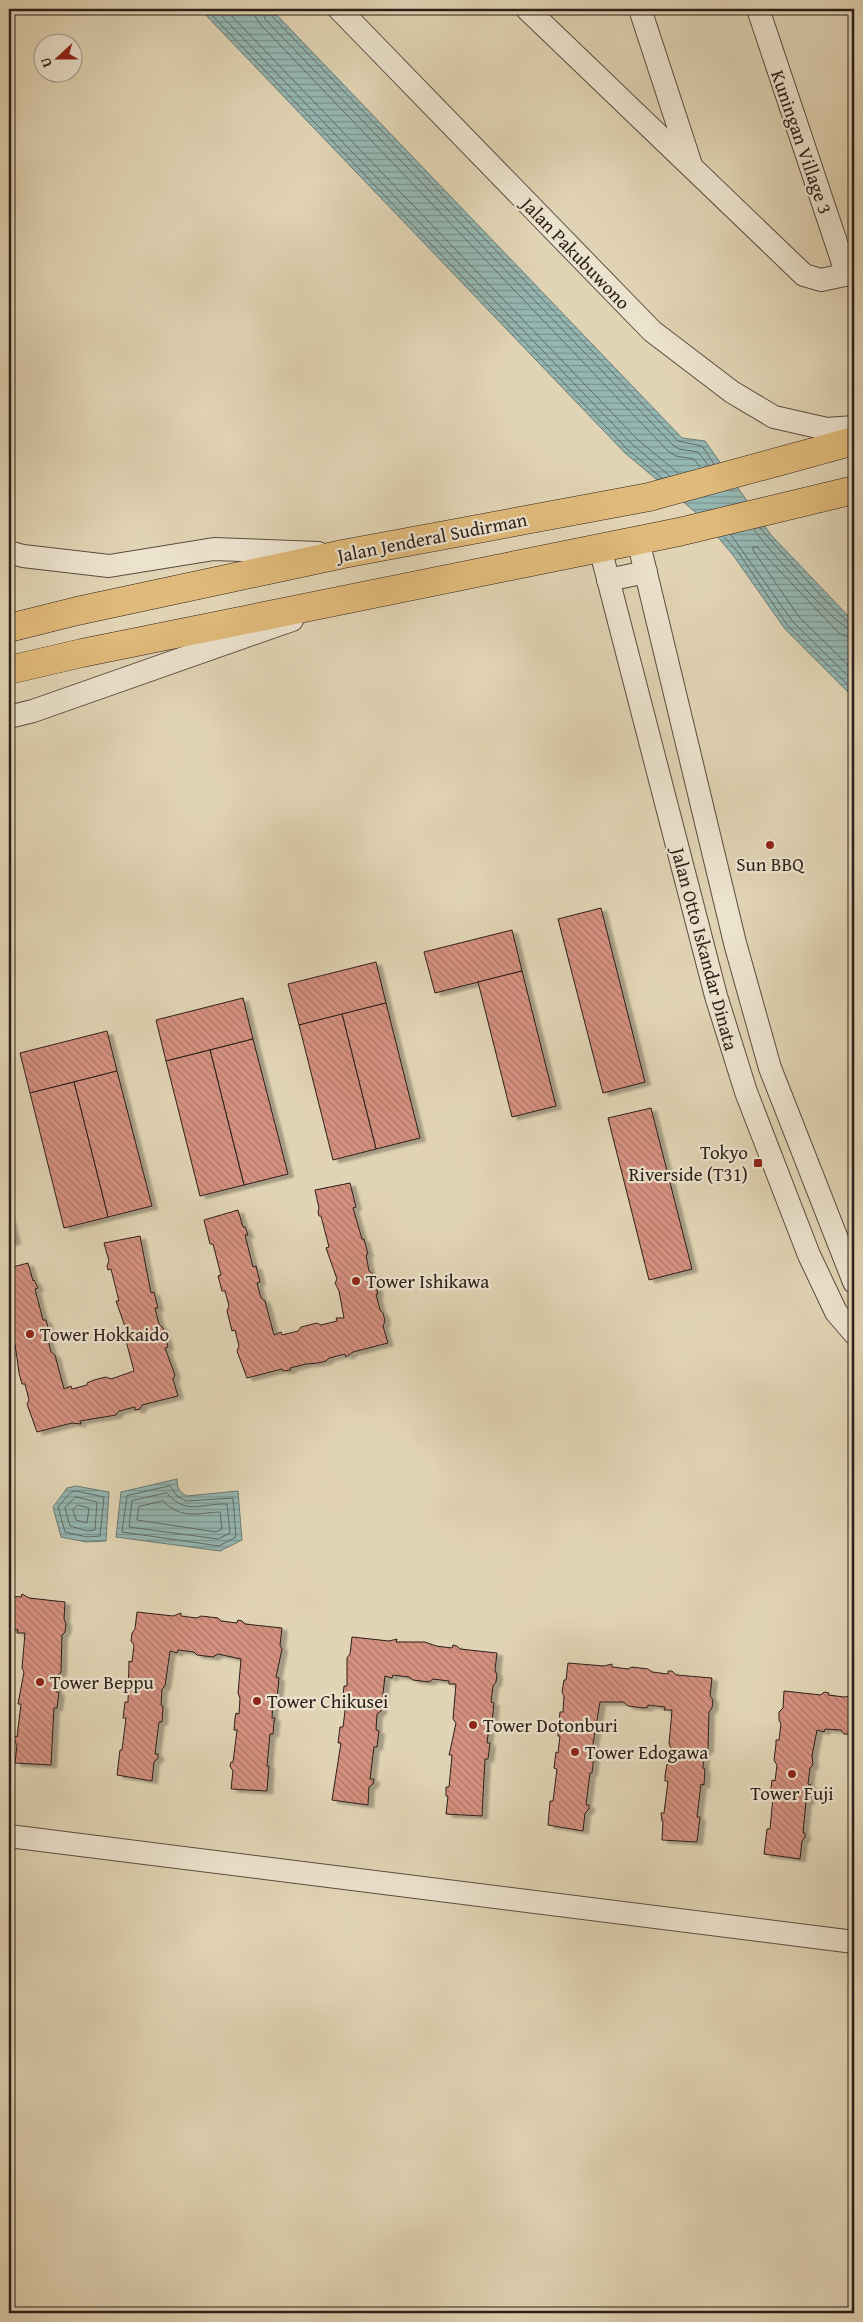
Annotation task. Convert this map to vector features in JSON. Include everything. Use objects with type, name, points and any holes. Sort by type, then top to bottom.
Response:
[{"type":"main road","name":"Jalan Jenderal Sudirman","points":[[9,628],[77,611],[343,554],[649,497],[854,441]]},
{"type":"main road","points":[[9,670],[82,653],[680,532],[854,490]]},
{"type":"street","name":"Jalan Pakubuwono","points":[[339,9],[652,331],[732,392],[774,417],[827,429],[854,427]]},
{"type":"street","points":[[527,9],[804,275],[821,280],[851,274]]},
{"type":"street","points":[[640,9],[692,167]]},
{"type":"street","name":"Kuningan Village 3","points":[[758,9],[851,274]]},
{"type":"street","name":"Jalan Otto Iskandar Dinata","points":[[638,540],[735,943],[770,1068],[854,1282]]},
{"type":"street","name":"Jalan Otto Iskandar Dinata","points":[[600,548],[716,996],[746,1092],[808,1255],[836,1312],[854,1333]]},
{"type":"street","points":[[9,552],[23,556],[109,566],[214,549],[343,554]]},
{"type":"street","points":[[608,580],[646,572]]},
{"type":"street","points":[[9,717],[33,711],[352,599]]},
{"type":"street","points":[[9,1836],[854,1942]]},
{"type":"water","points":[[200,9],[271,9],[682,438],[705,441],[771,535],[854,622],[854,698],[785,629],[733,555],[700,516],[625,453]]},
{"type":"water","points":[[177,1479],[179,1489],[187,1496],[238,1491],[242,1540],[220,1551],[116,1537],[121,1492]]},
{"type":"water","points":[[76,1486],[109,1492],[106,1541],[86,1542],[61,1537],[53,1507],[67,1488]]},
{"type":"building","points":[[601,908],[645,1082],[603,1093],[558,919]]},
{"type":"building","points":[[512,930],[522,971],[435,993],[424,952]]},
{"type":"building","points":[[376,962],[386,1003],[299,1025],[288,984]]},
{"type":"building","points":[[522,971],[556,1106],[512,1117],[478,982]]},
{"type":"building","points":[[243,998],[253,1039],[166,1061],[156,1020]]},
{"type":"building","points":[[386,1003],[420,1138],[376,1149],[342,1014]]},
{"type":"building","points":[[342,1014],[376,1149],[333,1160],[299,1025]]},
{"type":"building","points":[[107,1031],[117,1071],[30,1093],[20,1053]]},
{"type":"building","points":[[253,1039],[288,1174],[244,1185],[210,1050]]},
{"type":"building","points":[[210,1050],[244,1185],[200,1196],[166,1061]]},
{"type":"building","points":[[117,1071],[152,1206],[108,1217],[74,1082]]},
{"type":"building","points":[[74,1082],[108,1217],[64,1228],[30,1093]]},
{"type":"building","points":[[651,1108],[692,1269],[649,1280],[608,1118]]},
{"type":"building","name":"Tower Ishikawa","points":[[350,1183],[356,1207],[353,1208],[368,1254],[366,1255],[369,1271],[373,1274],[380,1310],[385,1321],[383,1326],[388,1343],[353,1352],[346,1357],[345,1354],[329,1358],[326,1361],[290,1368],[291,1370],[283,1371],[282,1369],[247,1378],[237,1351],[239,1346],[235,1330],[232,1331],[227,1311],[229,1306],[225,1291],[222,1291],[218,1276],[221,1275],[213,1244],[210,1244],[204,1220],[238,1210],[243,1227],[245,1227],[248,1235],[245,1235],[253,1267],[256,1266],[260,1282],[257,1283],[261,1298],[265,1301],[274,1335],[281,1332],[282,1335],[298,1331],[301,1327],[317,1323],[321,1325],[337,1321],[336,1318],[344,1318],[339,1291],[335,1283],[337,1279],[326,1248],[329,1247],[321,1216],[319,1216],[318,1212],[319,1208],[315,1190]]},
{"type":"building","points":[[9,1216],[15,1241],[9,1243]]},
{"type":"building","name":"Tower Hokkaido","points":[[140,1236],[151,1293],[154,1292],[158,1308],[155,1308],[168,1347],[165,1348],[175,1375],[173,1379],[178,1396],[142,1405],[140,1409],[135,1410],[135,1407],[119,1411],[116,1415],[80,1421],[81,1424],[72,1423],[37,1432],[27,1404],[29,1400],[25,1384],[22,1384],[19,1373],[15,1344],[12,1345],[9,1332],[11,1328],[9,1321],[9,1268],[28,1263],[33,1281],[38,1288],[35,1289],[43,1320],[46,1320],[49,1331],[50,1336],[47,1336],[51,1352],[55,1355],[64,1389],[71,1386],[72,1389],[87,1385],[87,1383],[94,1380],[106,1377],[111,1379],[134,1371],[125,1337],[127,1332],[116,1301],[119,1301],[111,1269],[108,1270],[107,1266],[109,1261],[104,1243]]},
{"type":"building","name":"Tower Beppu","points":[[22,1594],[29,1598],[65,1602],[64,1619],[66,1624],[65,1632],[62,1635],[61,1672],[57,1676],[56,1692],[59,1692],[57,1708],[54,1708],[51,1765],[15,1763],[17,1745],[14,1740],[15,1736],[17,1737],[21,1704],[18,1704],[24,1672],[22,1668],[25,1633],[17,1633],[18,1630],[9,1629],[9,1596],[21,1597]]},
{"type":"building","name":"Tower Chikusei","points":[[137,1612],[173,1616],[181,1613],[181,1616],[218,1618],[221,1621],[237,1623],[238,1620],[245,1624],[282,1628],[280,1645],[282,1649],[276,1677],[279,1678],[277,1698],[273,1701],[272,1718],[275,1718],[273,1734],[270,1734],[267,1766],[269,1766],[267,1791],[231,1789],[233,1771],[230,1766],[231,1762],[233,1762],[237,1730],[234,1730],[235,1718],[236,1713],[239,1714],[240,1698],[238,1693],[241,1659],[218,1654],[213,1657],[197,1655],[194,1652],[178,1650],[177,1653],[170,1651],[165,1686],[162,1689],[162,1722],[159,1722],[155,1754],[158,1754],[158,1758],[154,1762],[152,1781],[117,1775],[126,1718],[123,1718],[125,1702],[128,1702],[129,1661],[132,1662],[134,1645],[131,1641]]},
{"type":"building","name":"Tower Dotonburi","points":[[352,1637],[389,1641],[397,1639],[396,1642],[425,1642],[436,1646],[452,1648],[453,1645],[460,1649],[497,1653],[495,1670],[497,1675],[493,1686],[491,1702],[494,1703],[492,1723],[489,1727],[487,1743],[490,1743],[488,1759],[485,1759],[482,1816],[446,1814],[448,1796],[446,1796],[446,1787],[449,1787],[452,1755],[449,1755],[456,1723],[453,1719],[456,1684],[433,1679],[429,1682],[413,1680],[409,1677],[393,1675],[392,1678],[385,1676],[381,1711],[377,1714],[376,1730],[379,1731],[377,1747],[374,1747],[370,1779],[374,1779],[373,1784],[369,1787],[368,1805],[332,1800],[341,1743],[338,1743],[340,1727],[343,1727],[345,1711],[342,1706],[344,1686],[347,1686],[347,1658],[350,1654]]},
{"type":"building","name":"Tower Edogawa","points":[[568,1663],[604,1666],[612,1664],[612,1667],[648,1669],[652,1672],[668,1674],[668,1671],[672,1671],[676,1675],[712,1678],[710,1696],[713,1700],[712,1708],[709,1712],[708,1749],[704,1752],[704,1785],[701,1784],[697,1817],[700,1817],[697,1842],[662,1840],[663,1821],[661,1813],[664,1813],[668,1781],[665,1781],[667,1764],[670,1764],[671,1748],[669,1744],[672,1710],[664,1710],[665,1707],[648,1705],[648,1707],[644,1708],[628,1706],[624,1702],[600,1702],[591,1756],[594,1756],[586,1805],[589,1805],[589,1809],[585,1813],[583,1831],[548,1825],[550,1801],[553,1801],[557,1769],[554,1768],[560,1736],[558,1736],[558,1732],[560,1712],[563,1712],[564,1696],[562,1692]]},
{"type":"building","name":"Tower Fuji","points":[[784,1691],[821,1695],[824,1692],[829,1693],[828,1695],[854,1696],[854,1734],[844,1734],[841,1730],[825,1729],[824,1732],[817,1730],[812,1756],[813,1765],[810,1768],[808,1784],[811,1785],[809,1801],[806,1801],[803,1833],[805,1833],[805,1837],[802,1841],[800,1859],[764,1854],[767,1829],[770,1829],[773,1797],[770,1796],[772,1780],[775,1781],[777,1765],[774,1760],[776,1740],[779,1740],[781,1724],[779,1712],[783,1708]]},
{"type":"place","name":"Sun BBQ","points":[[770,845]]},
{"type":"place","name":"Tokyo Riverside (T31)","points":[[758,1163]]},
{"type":"place","name":"Tower Ishikawa","points":[[356,1281]]},
{"type":"place","name":"Tower Hokkaido","points":[[30,1334]]},
{"type":"place","name":"Tower Beppu","points":[[40,1682]]},
{"type":"place","name":"Tower Chikusei","points":[[257,1701]]},
{"type":"place","name":"Tower Dotonburi","points":[[473,1725]]},
{"type":"place","name":"Tower Edogawa","points":[[575,1752]]},
{"type":"place","name":"Tower Fuji","points":[[792,1774]]}]
